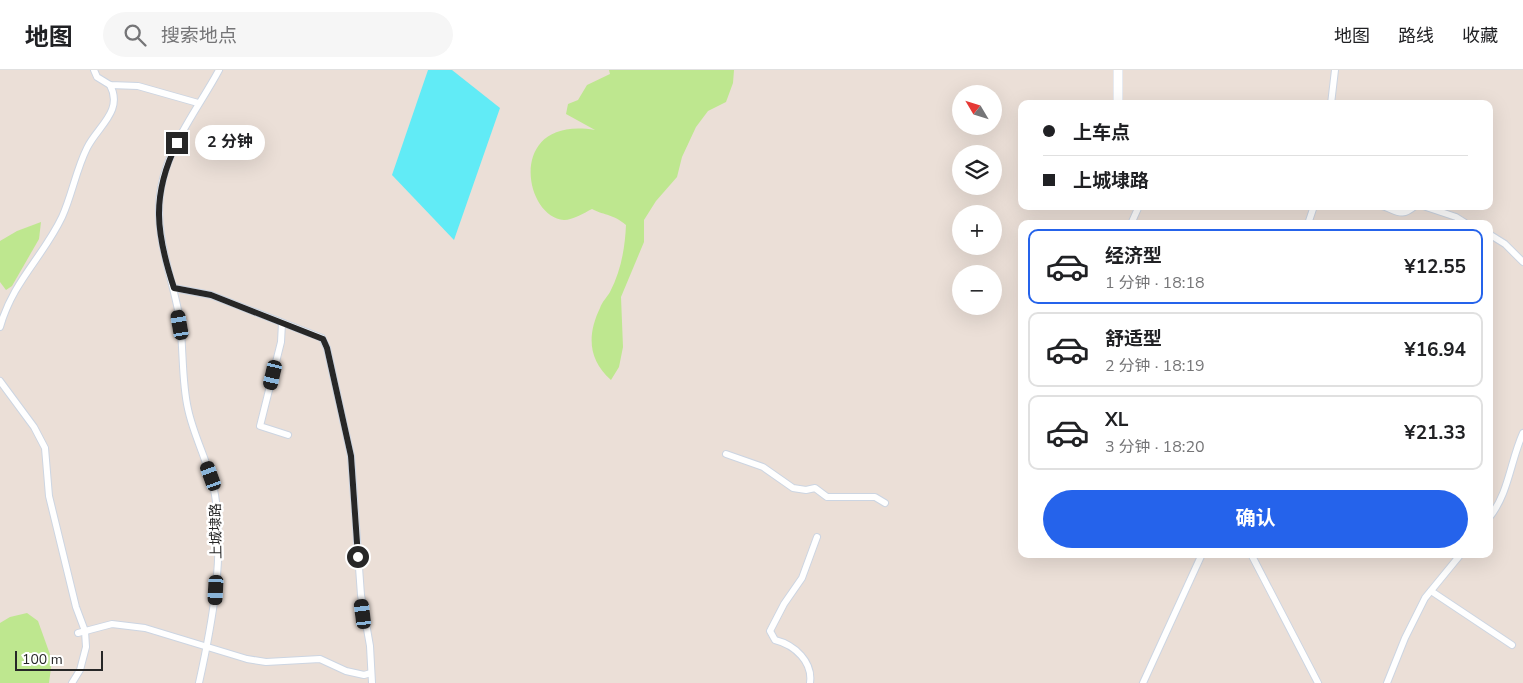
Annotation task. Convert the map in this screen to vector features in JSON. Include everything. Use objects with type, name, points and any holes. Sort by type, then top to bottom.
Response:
[{"type":"street","points":[[0,327],[15,289],[62,216],[90,141],[111,115],[115,94],[110,85],[97,77],[94,70]]},
{"type":"street","name":"上城埭路","points":[[199,683],[215,604],[217,530],[215,497],[211,476],[188,410],[184,389],[184,343],[174,288],[166,264],[158,218],[161,188],[170,158],[198,104],[219,70]]},
{"type":"street","points":[[1118,70],[1118,100]]},
{"type":"street","points":[[1331,100],[1335,70]]},
{"type":"street","points":[[110,85],[138,86],[198,104]]},
{"type":"street","points":[[1391,210],[1400,214],[1411,210]]},
{"type":"street","points":[[1434,210],[1460,220]]},
{"type":"street","points":[[1493,236],[1505,244],[1523,262]]},
{"type":"street","points":[[174,288],[211,295],[322,338],[327,348],[351,456],[361,595],[368,628],[372,683]]},
{"type":"street","points":[[282,324],[281,342],[260,426],[288,435]]},
{"type":"street","points":[[0,381],[34,427],[45,448],[49,496],[86,648],[80,670],[72,683]]},
{"type":"street","points":[[1493,511],[1506,490],[1514,453],[1523,433]]},
{"type":"street","points":[[726,454],[763,467],[793,488],[806,490],[815,488],[828,497],[875,496],[885,503]]},
{"type":"street","points":[[810,683],[811,671],[802,656],[785,643],[775,640],[770,631],[784,604],[802,578],[817,536]]},
{"type":"street","points":[[1143,683],[1200,558]]},
{"type":"street","points":[[1253,558],[1318,683]]},
{"type":"street","points":[[1386,683],[1404,638],[1431,591],[1458,558]]},
{"type":"street","points":[[1431,591],[1512,645]]},
{"type":"street","points":[[82,632],[112,624],[145,628],[207,647],[266,662],[320,659],[333,667],[356,674],[372,673]]},
{"type":"green space","points":[[609,70],[734,70],[733,83],[726,102],[708,111],[696,127],[682,157],[677,177],[656,201],[644,220],[644,242],[621,297],[623,347],[619,367],[611,380],[603,372],[594,356],[592,337],[596,318],[614,284],[620,268],[626,225],[613,217],[592,209],[567,220],[550,215],[539,203],[532,186],[531,168],[535,151],[547,137],[566,129],[595,130],[566,114],[568,104],[578,100],[587,85],[610,74]]},
{"type":"green space","points":[[41,222],[39,239],[12,286],[6,290],[0,282],[0,241],[17,231]]},
{"type":"green space","points":[[27,613],[38,621],[52,660],[49,683],[0,683],[0,623],[10,617]]},
{"type":"water","points":[[428,70],[452,70],[500,108],[454,240],[392,175]]},
{"type":"route","points":[[177,143],[170,158],[161,188],[158,218],[161,243],[174,288],[211,295],[323,339],[327,348],[346,427],[351,456],[358,557]]}]
